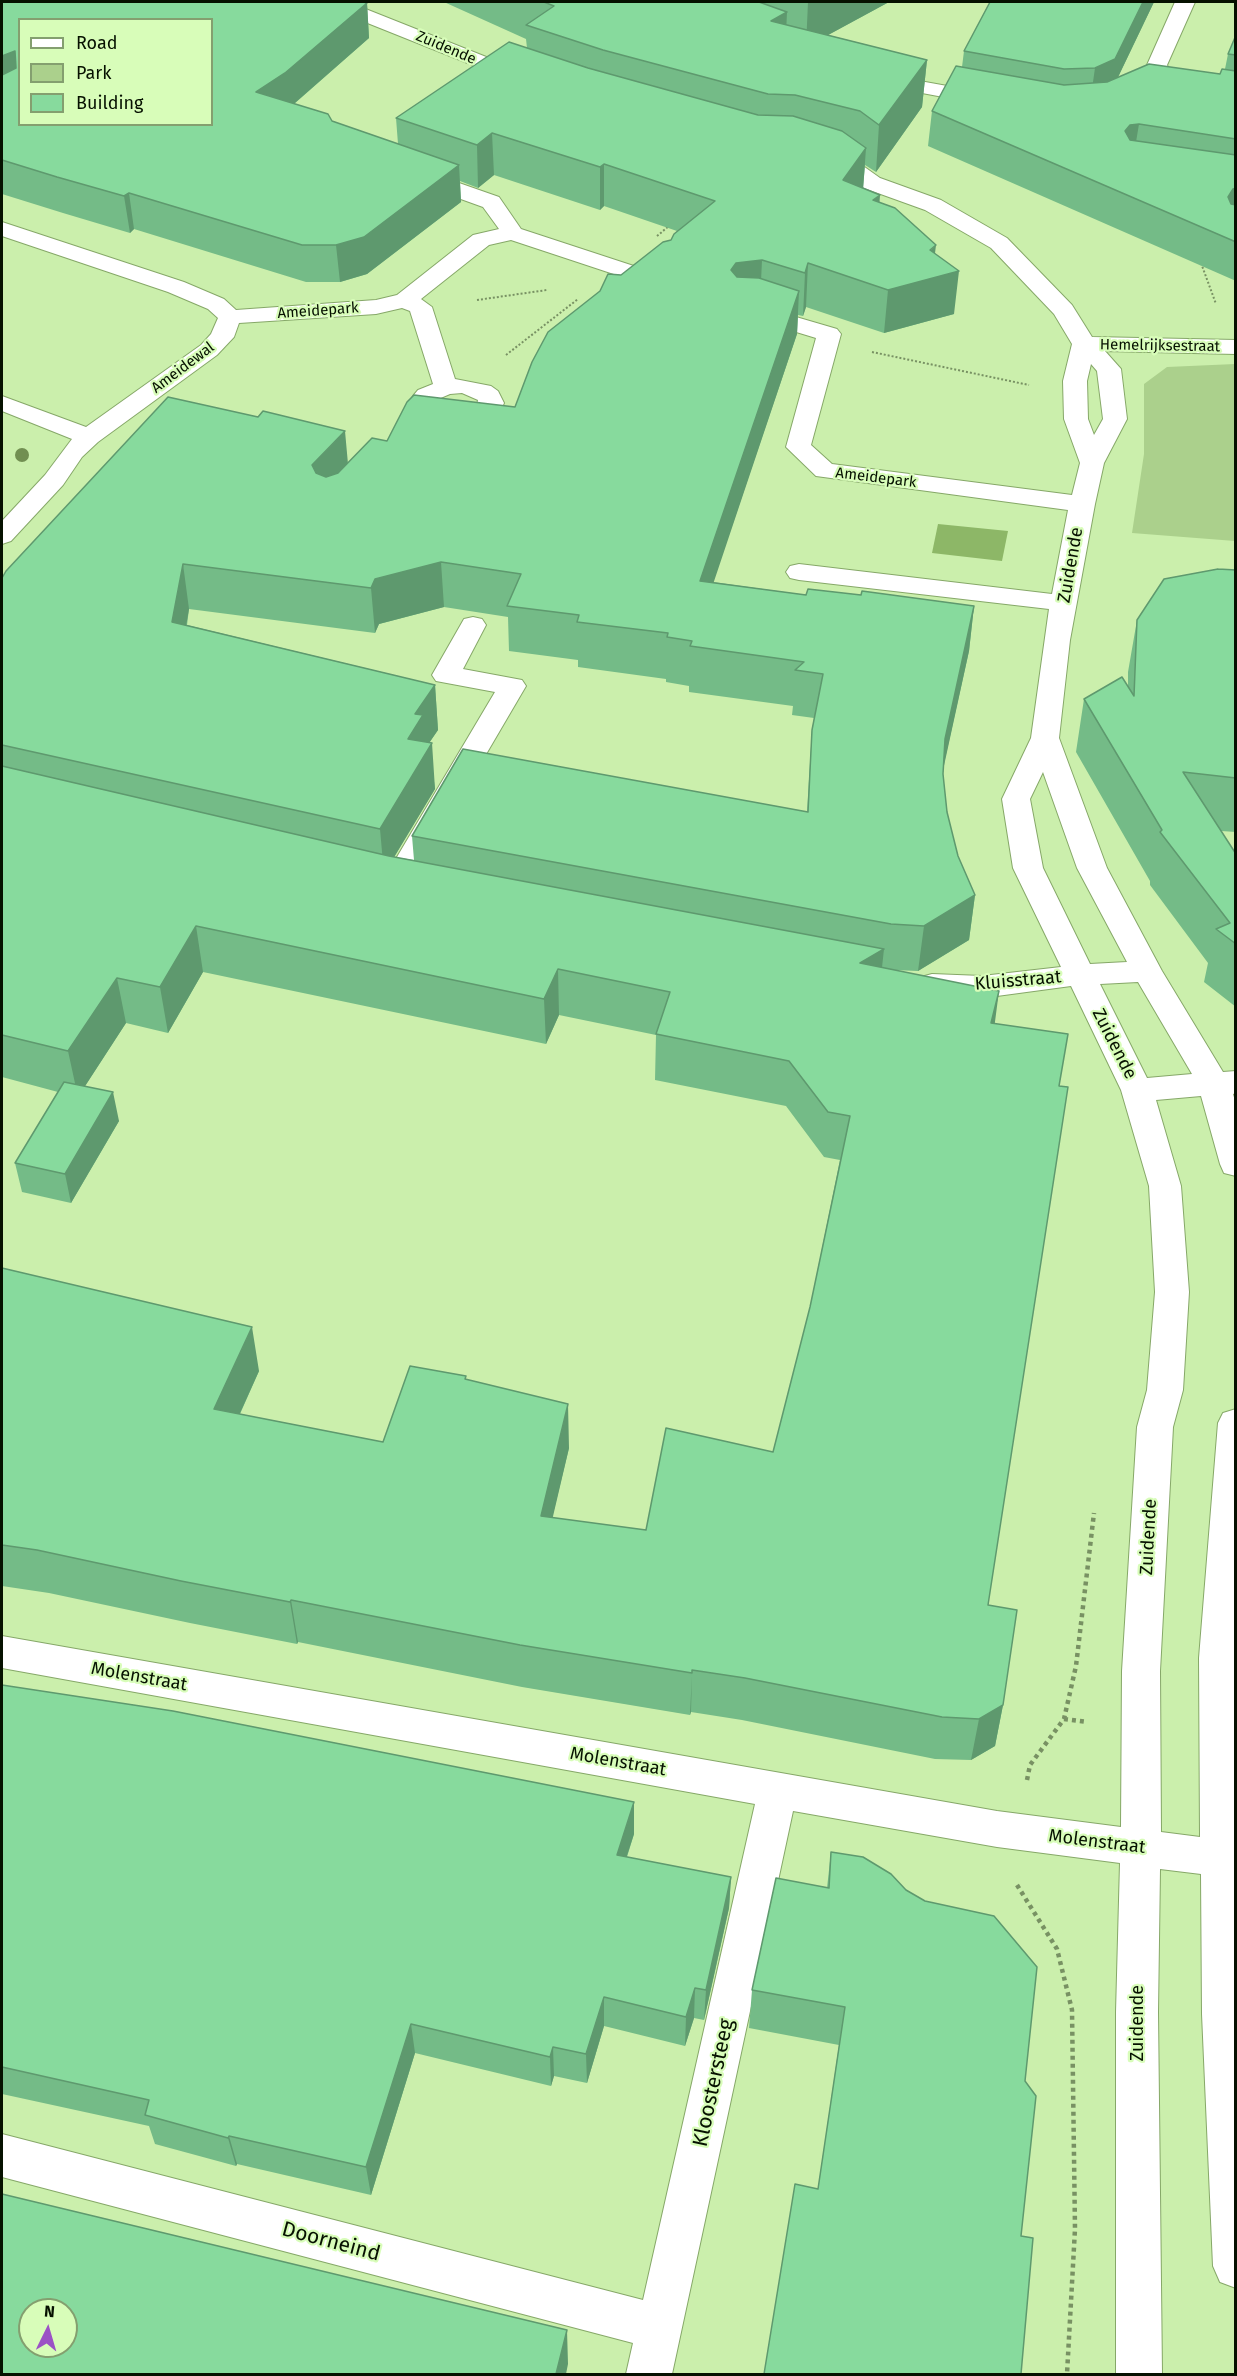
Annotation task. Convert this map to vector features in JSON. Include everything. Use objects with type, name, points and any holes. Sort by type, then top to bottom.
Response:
[{"type":"street","name":"Zuidende","points":[[332,2],[340,6],[366,8],[442,48],[543,85]]},
{"type":"street","points":[[1144,90],[1172,85],[1157,65],[1185,2]]},
{"type":"street","points":[[865,77],[1002,102]]},
{"type":"street","name":"Zuidende","points":[[800,161],[831,179],[872,183],[933,205],[999,243],[1064,310],[1084,344],[1109,369],[1115,419],[1092,463],[1082,504],[1057,640],[1045,738],[1016,799],[1028,868],[1078,975],[1137,1090],[1165,1186],[1172,1292],[1165,1390],[1155,1427],[1142,1659],[1137,2012],[1139,2374]]},
{"type":"street","points":[[396,168],[491,202],[512,233],[653,279]]},
{"type":"street","points":[[2,229],[176,287],[216,304],[230,317]]},
{"type":"street","name":"Ameidepark","points":[[230,317],[412,304],[481,240],[512,233]]},
{"type":"street","points":[[412,304],[446,387]]},
{"type":"street","points":[[752,310],[829,334],[827,343]]},
{"type":"street","name":"Ameidewal","points":[[2,536],[54,480],[73,452],[88,437],[209,350],[222,337],[230,317]]},
{"type":"street","name":"Ameidepark","points":[[827,343],[798,447],[825,471],[1082,504]]},
{"type":"street","points":[[1084,344],[1076,391],[1076,419],[1092,463]]},
{"type":"street","name":"Hemelrijksestraat","points":[[1084,344],[1234,347]]},
{"type":"street","points":[[462,386],[482,391],[489,396],[492,408],[479,420],[459,425],[416,422],[422,402],[427,395],[446,387],[462,386]]},
{"type":"street","points":[[2,403],[88,437]]},
{"type":"street","points":[[799,572],[1065,603]]},
{"type":"street","points":[[393,889],[512,686],[446,675],[473,625]]},
{"type":"street","name":"Zuidende","points":[[1045,738],[1092,868],[1147,971],[1225,1082],[1236,1164]]},
{"type":"street","name":"Kluisstraat","points":[[898,983],[982,987],[1078,975],[1147,971]]},
{"type":"street","points":[[1137,1090],[1225,1082]]},
{"type":"street","points":[[1236,1423],[1218,1658],[1229,1859],[1223,2014],[1236,2266]]},
{"type":"street","name":"Molenstraat","points":[[2,1652],[1018,1832],[1229,1859]]},
{"type":"street","name":"Kloostersteeg","points":[[649,2374],[778,1790]]},
{"type":"street","name":"Doorneind","points":[[2,2156],[660,2327]]},
{"type":"path","points":[[1197,253],[1234,347]]},
{"type":"path","points":[[412,304],[550,290]]},
{"type":"path","points":[[827,343],[1042,387],[1076,391]]},
{"type":"path","points":[[1064,1719],[1030,1765],[1018,1832],[1014,1881],[1058,1949],[1072,2010],[1075,2229],[1067,2374]]},
{"type":"green space","points":[[1235,364],[1235,541],[1132,533],[1144,454],[1144,384],[1167,367]]},
{"type":"green space","points":[[938,524],[1008,531],[1002,561],[932,553]]},
{"type":"building","points":[[2,2],[367,3],[285,73],[256,92],[328,114],[332,121],[459,165],[364,237],[336,245],[302,245],[129,193],[124,196],[2,160],[2,75],[16,68],[15,51],[2,56]]},
{"type":"building","points":[[544,2],[759,2],[787,12],[771,21],[927,60],[879,125],[860,111],[795,95],[768,94],[603,50],[526,25],[554,6]]},
{"type":"building","points":[[990,2],[1143,2],[1115,59],[1095,68],[1064,69],[964,51]]},
{"type":"building","points":[[1236,35],[1236,55],[1228,54]]},
{"type":"building","points":[[509,42],[588,68],[758,115],[793,116],[842,131],[866,148],[843,180],[880,195],[873,200],[895,208],[936,245],[930,250],[959,271],[888,290],[808,263],[805,273],[762,260],[736,263],[731,270],[737,277],[759,278],[799,291],[700,581],[806,595],[808,589],[861,595],[862,591],[974,606],[945,739],[943,774],[947,812],[958,856],[975,895],[924,926],[891,924],[412,836],[463,749],[808,812],[812,730],[823,674],[795,670],[804,662],[690,646],[692,641],[667,637],[668,633],[577,622],[579,615],[507,606],[521,574],[441,562],[375,579],[371,588],[183,564],[172,622],[435,685],[415,714],[423,715],[408,739],[432,743],[380,829],[2,745],[2,578],[168,397],[258,417],[263,411],[345,431],[312,465],[316,473],[326,477],[338,473],[372,438],[387,441],[407,402],[414,395],[515,407],[532,362],[548,332],[600,291],[608,274],[621,275],[663,242],[671,240],[674,234],[715,201],[604,164],[600,167],[492,133],[477,145],[396,118]]},
{"type":"building","points":[[1149,64],[1220,74],[1222,69],[1236,71],[1236,139],[1139,124],[1130,125],[1125,131],[1130,140],[1236,155],[1236,188],[1228,197],[1231,204],[1236,205],[1236,242],[932,111],[956,66],[1064,85],[1107,82]]},
{"type":"building","points":[[1218,569],[1236,570],[1236,778],[1183,772],[1236,854],[1236,944],[1216,929],[1230,923],[1160,832],[1162,830],[1084,699],[1122,677],[1134,696],[1137,620],[1164,579]]},
{"type":"building","points":[[2,766],[389,856],[884,949],[860,963],[999,991],[991,1023],[1068,1034],[1059,1086],[1068,1087],[988,1605],[1017,1610],[1003,1705],[979,1719],[942,1717],[745,1678],[692,1670],[692,1673],[520,1645],[2,1545],[2,1268],[252,1327],[214,1409],[383,1442],[410,1366],[466,1376],[465,1379],[568,1404],[541,1516],[646,1530],[666,1428],[773,1452],[810,1307],[850,1116],[828,1112],[789,1061],[656,1034],[670,992],[558,969],[544,999],[196,926],[160,987],[117,978],[68,1051],[2,1035]]},
{"type":"building","points":[[64,1082],[113,1092],[65,1174],[15,1163]]},
{"type":"building","points":[[2,1685],[173,1711],[634,1802],[617,1855],[731,1877],[706,1990],[695,1988],[686,2017],[604,1997],[586,2054],[553,2047],[550,2057],[411,2024],[366,2167],[229,2136],[228,2138],[145,2115],[149,2100],[2,2067]]},
{"type":"building","points":[[831,1852],[863,1857],[891,1874],[906,1890],[925,1901],[994,1916],[1037,1967],[1025,2081],[1036,2096],[1021,2236],[1033,2238],[1021,2374],[764,2374],[795,2184],[818,2189],[845,2007],[752,1990],[776,1878],[829,1888]]},
{"type":"building","points":[[2,2194],[567,2330],[556,2374],[2,2374]]}]
